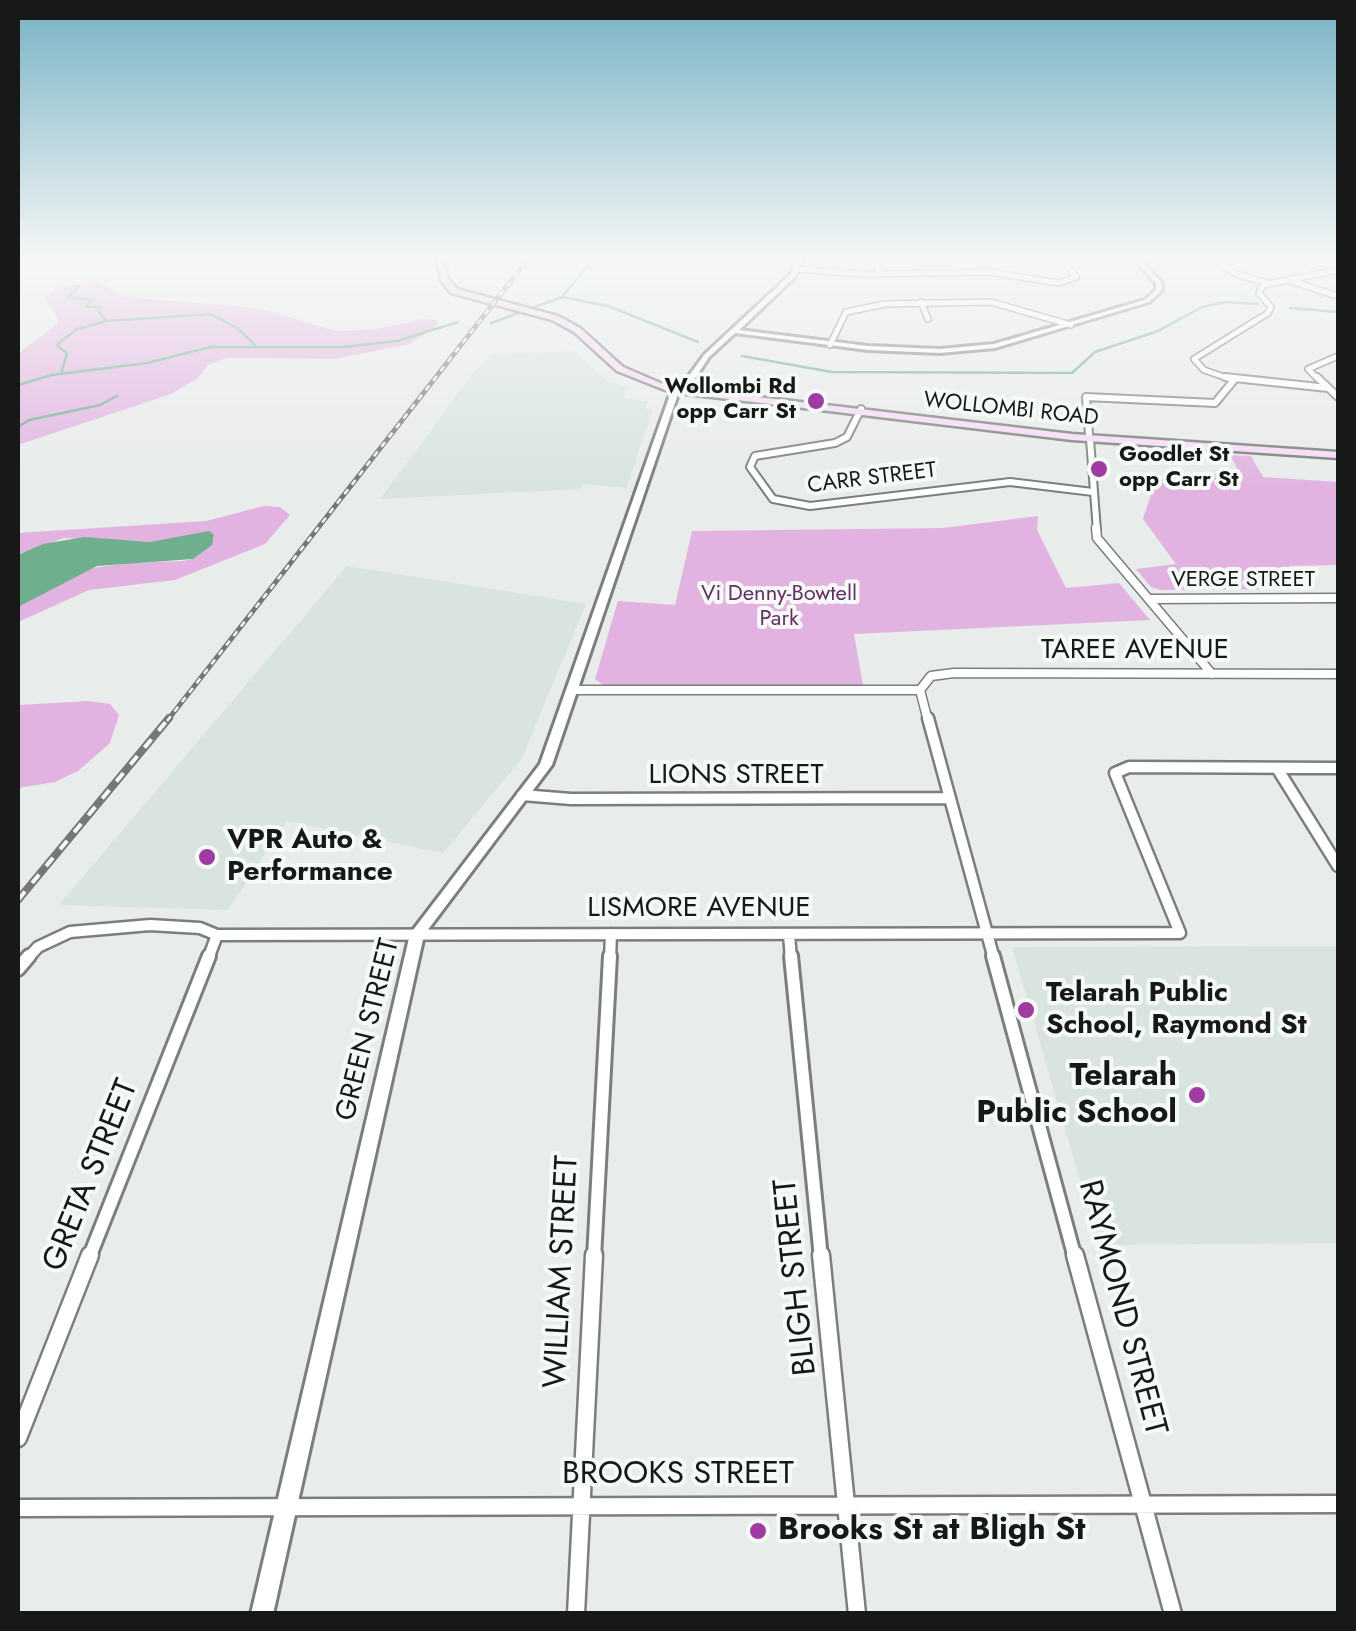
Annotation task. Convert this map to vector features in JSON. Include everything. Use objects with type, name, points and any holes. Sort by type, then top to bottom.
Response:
[{"type":"main road","name":"WOLLOMBI ROAD","points":[[582,334],[620,369],[650,382],[860,412],[1089,436],[1338,452]]},
{"type":"street","points":[[680,385],[731,334]]},
{"type":"street","points":[[757,334],[830,344],[970,349],[1040,334]]},
{"type":"street","points":[[830,344],[835,334]]},
{"type":"street","points":[[1235,334],[1194,359],[1204,370],[1234,380],[1328,388]]},
{"type":"street","points":[[1338,356],[1308,369],[1338,397]]},
{"type":"street","points":[[1212,674],[1097,538],[1086,397],[1215,403],[1234,380]]},
{"type":"street","name":"GREEN STREET","points":[[262,1614],[417,934],[546,765],[680,385]]},
{"type":"street","name":"CARR STREET","points":[[860,412],[847,437],[835,443],[755,456],[750,466],[773,499],[810,506],[1010,482],[1093,492]]},
{"type":"street","name":"VERGE STREET","points":[[1148,599],[1338,598]]},
{"type":"street","name":"TAREE AVENUE","points":[[920,690],[931,676],[954,673],[1338,674]]},
{"type":"street","points":[[573,690],[920,690]]},
{"type":"street","name":"RAYMOND STREET","points":[[920,690],[1173,1614]]},
{"type":"street","name":"LISMORE AVENUE","points":[[18,969],[38,947],[70,932],[150,925],[200,928],[217,935],[1180,933],[1115,773],[1129,767],[1277,768]]},
{"type":"street","points":[[1277,768],[1338,768]]},
{"type":"street","points":[[1277,768],[1338,866]]},
{"type":"street","name":"LIONS STREET","points":[[522,794],[572,798],[950,798]]},
{"type":"street","name":"WILLIAM STREET","points":[[576,1614],[612,934]]},
{"type":"street","name":"GRETA STREET","points":[[18,1438],[217,935]]},
{"type":"street","name":"BLIGH STREET","points":[[789,935],[858,1614]]},
{"type":"street","name":"BROOKS STREET","points":[[18,1508],[1338,1504]]},
{"type":"shaded area","points":[[574,351],[607,381],[627,387],[623,399],[648,401],[645,409],[653,410],[626,488],[583,484],[580,489],[380,499],[491,354]]},
{"type":"shaded area","points":[[209,531],[214,535],[212,545],[193,559],[97,566],[18,607],[18,555],[43,544],[84,537],[150,542]]},
{"type":"shaded area","points":[[347,566],[586,604],[521,760],[443,853],[287,821],[228,910],[59,905]]},
{"type":"shaded area","name":"Telarah Public School","points":[[1338,946],[1338,1243],[1099,1245],[1012,947]]},
{"type":"green space","points":[[44,334],[425,334],[410,344],[335,359],[227,358],[208,365],[198,378],[171,394],[18,445],[18,354]]},
{"type":"green space","points":[[1230,455],[1251,456],[1263,477],[1338,482],[1338,565],[1289,566],[1308,589],[1161,590],[1151,587],[1136,569],[1176,564],[1143,519],[1153,488],[1171,471],[1241,476]]},
{"type":"green space","points":[[264,506],[280,507],[290,515],[265,544],[175,580],[89,590],[18,622],[18,607],[86,569],[193,559],[214,535],[150,542],[64,538],[18,555],[18,533],[206,521]]},
{"type":"green space","name":"Vi Denny-Bowtell Park","points":[[1038,516],[1037,530],[1066,588],[1119,583],[1150,620],[854,634],[863,685],[605,686],[595,679],[618,601],[675,605],[692,531],[943,528]]},
{"type":"green space","points":[[89,701],[110,704],[119,715],[110,743],[78,771],[55,782],[18,788],[18,705]]},
{"type":"waterway","points":[[61,374],[67,353],[57,346],[70,334]]},
{"type":"waterway","points":[[243,334],[255,345]]},
{"type":"waterway","points":[[61,374],[147,363],[211,347],[344,347],[397,341],[419,334]]},
{"type":"waterway","points":[[678,334],[698,342]]},
{"type":"waterway","points":[[742,356],[832,372],[1072,373],[1095,352],[1149,334]]},
{"type":"waterway","points":[[18,385],[61,374]]},
{"type":"waterway","points":[[18,427],[29,420],[100,405],[117,396]]},
{"type":"railway","points":[[167,721],[469,334]]},
{"type":"railway","points":[[18,900],[169,718]]},
{"type":"place","name":"Wollombi Rd opp Carr St","points":[[816,401]]},
{"type":"place","name":"Goodlet St opp Carr St","points":[[1099,469]]},
{"type":"place","name":"VPR Auto & Performance","points":[[207,857]]},
{"type":"place","name":"Telarah Public School, Raymond St","points":[[1026,1010]]},
{"type":"place","name":"Telarah Public School","points":[[1197,1095]]},
{"type":"place","name":"Brooks St at Bligh St","points":[[758,1531]]}]
